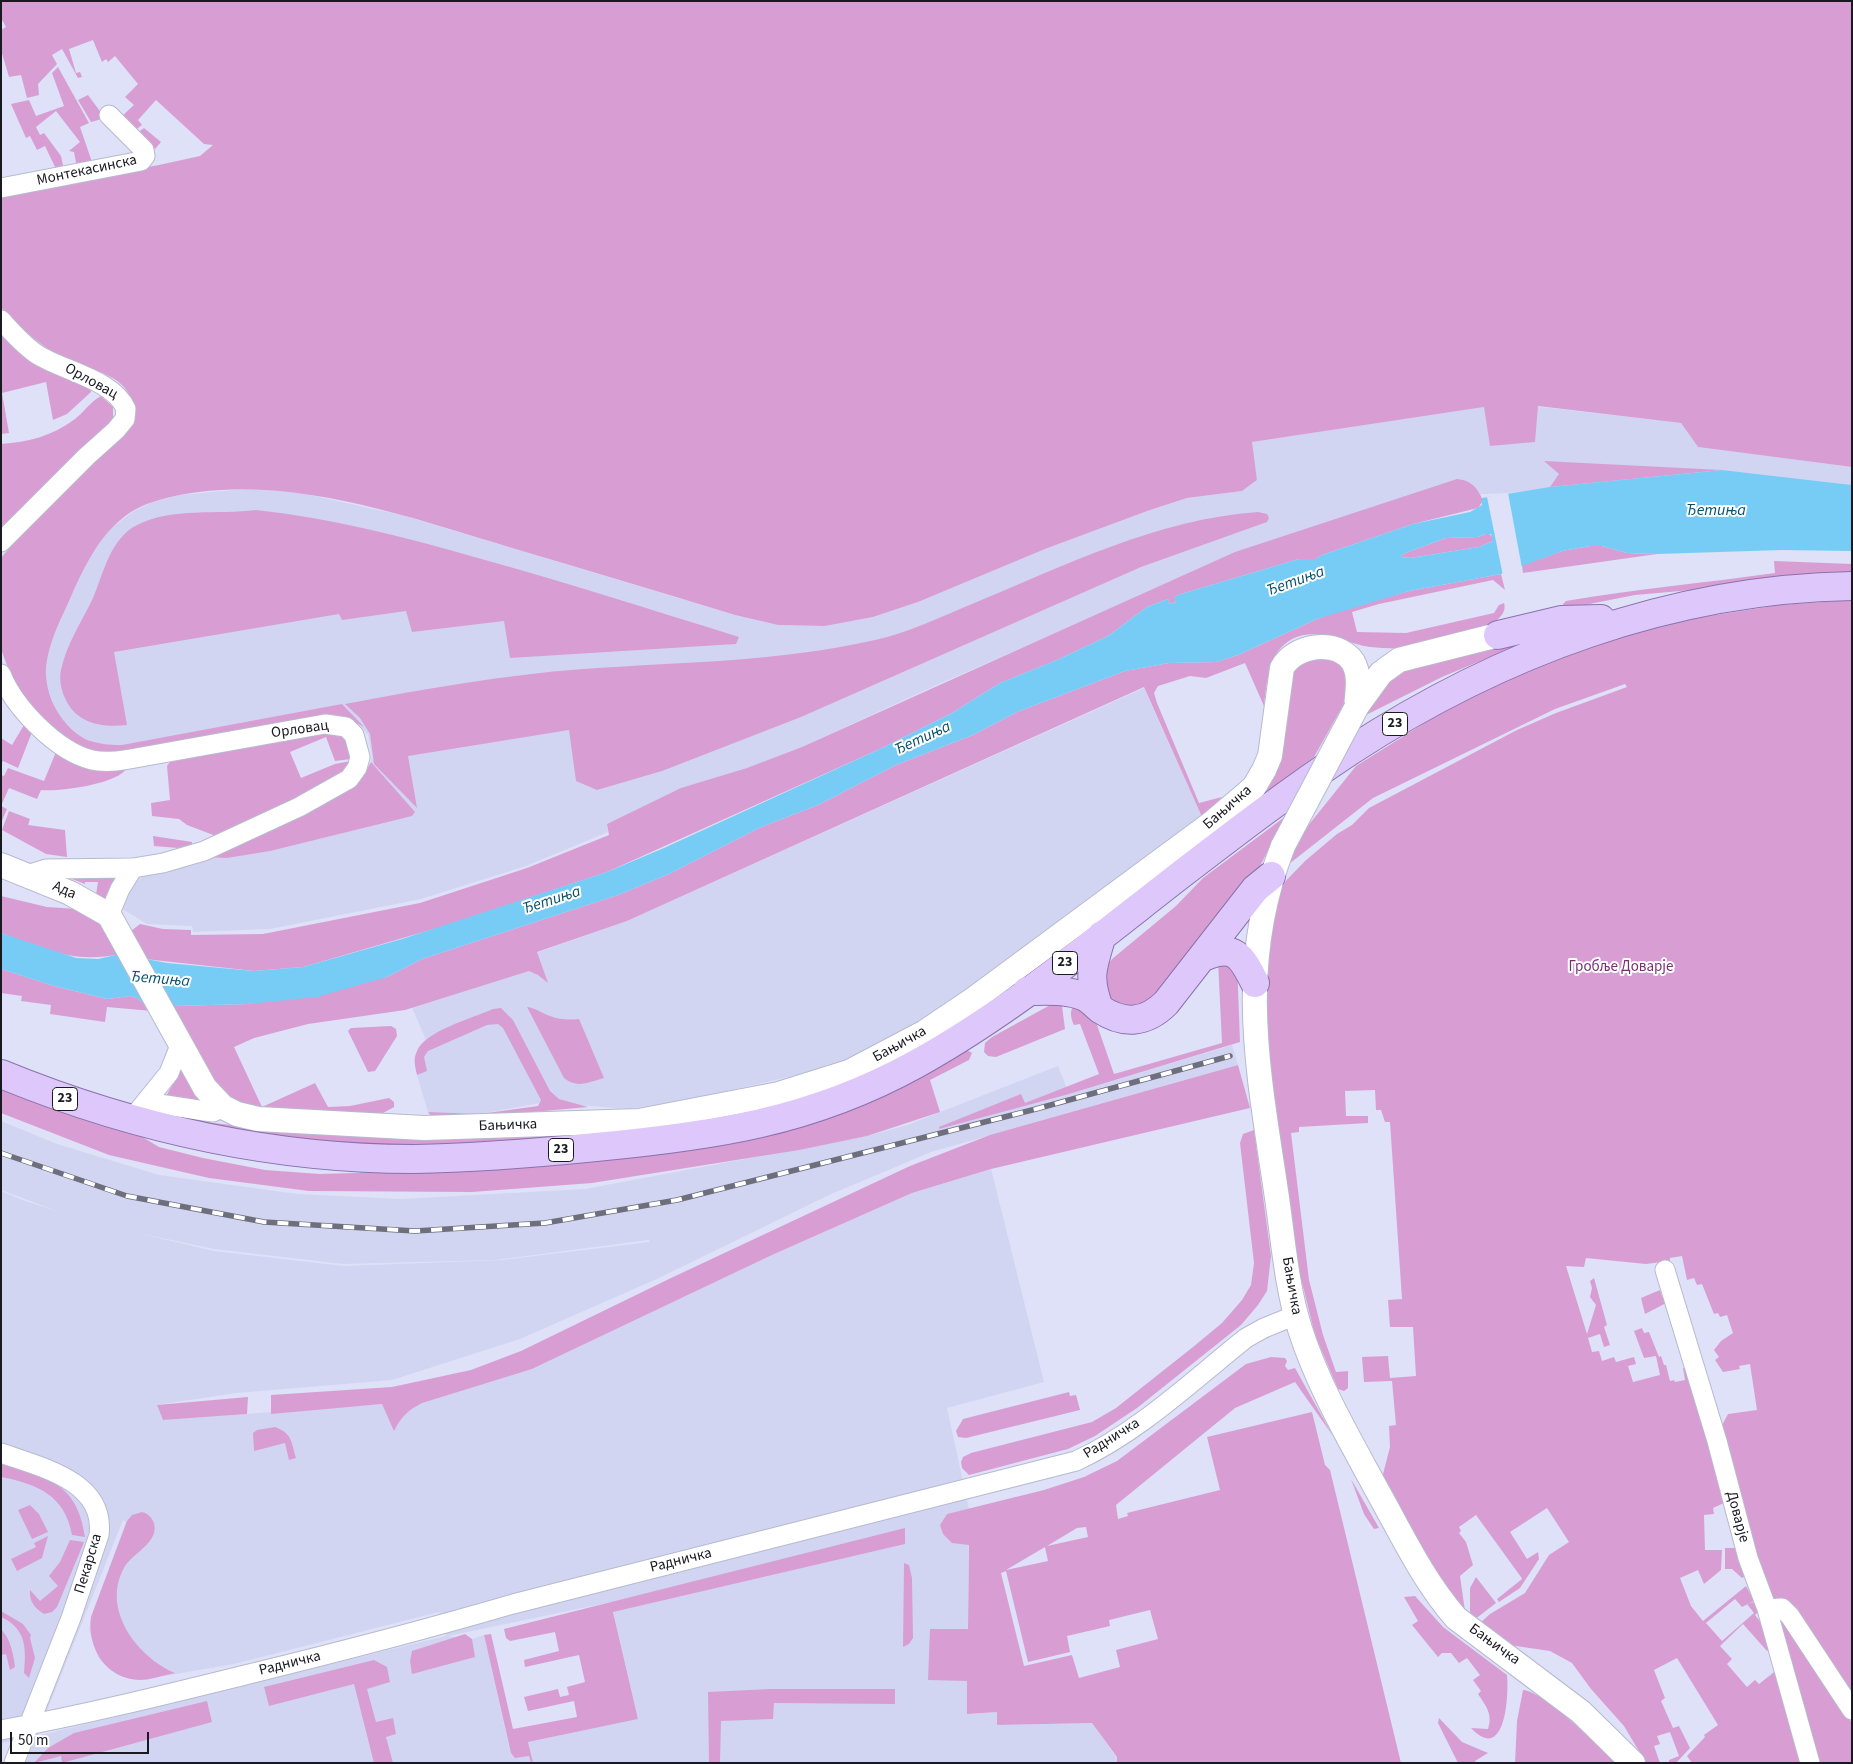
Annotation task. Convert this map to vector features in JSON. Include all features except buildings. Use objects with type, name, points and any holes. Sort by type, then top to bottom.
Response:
[{"type":"main road","name":"23","points":[[1,1074],[76,1103],[138,1111],[198,1136],[257,1147],[368,1158],[412,1159],[486,1156],[673,1139],[789,1118],[858,1093],[915,1065],[956,1041],[1027,992],[1256,818],[1350,751],[1388,728],[1497,669],[1538,651],[1635,618],[1736,596],[1852,586]]},
{"type":"main road","points":[[1498,635],[1561,620],[1635,618]]},
{"type":"main road","points":[[1027,992],[1056,990],[1086,997],[1115,1018],[1126,1021],[1148,1016],[1166,1003],[1255,890],[1271,876]]},
{"type":"main road","points":[[1099,1008],[1092,989],[1091,976],[1102,935]]},
{"type":"main road","points":[[1203,957],[1220,950],[1230,951],[1244,961],[1255,983]]},
{"type":"street","name":"Монтекасинска","points":[[1,188],[141,161],[145,156],[144,150],[109,115]]},
{"type":"street","name":"Орловац","points":[[1,320],[21,342],[39,355],[116,393],[126,409],[124,418],[116,430],[87,456],[1,542]]},
{"type":"street","name":"Бањичка","points":[[1498,635],[1399,660],[1381,673],[1356,708],[1283,846],[1271,876],[1258,935],[1254,1015],[1257,1061],[1296,1315],[1318,1376],[1341,1422],[1424,1576],[1441,1601],[1456,1618],[1582,1712],[1633,1763]]},
{"type":"street","name":"Бањичка","points":[[113,922],[205,1088],[222,1107],[246,1116],[278,1121],[405,1128],[625,1122],[779,1094],[849,1072],[924,1032],[974,999],[1212,823],[1254,787],[1270,756],[1280,674],[1286,661],[1297,653],[1315,648],[1333,648],[1347,654],[1353,662],[1358,681],[1356,708]]},
{"type":"street","points":[[1347,654],[1399,660]]},
{"type":"street","name":"Орловац","points":[[1,674],[9,692],[30,718],[75,754],[91,760],[114,761],[130,759],[325,724],[346,727],[354,735],[360,757],[357,768],[349,779],[299,807],[204,851],[163,863],[134,868],[46,869],[33,873],[29,877]]},
{"type":"street","name":"Ада","points":[[1,865],[92,903],[113,922]]},
{"type":"street","points":[[113,922],[120,890],[134,868]]},
{"type":"street","points":[[138,1111],[169,1073],[181,1043]]},
{"type":"street","name":"Бањичка","points":[[138,1111],[213,1112],[222,1107]]},
{"type":"street","name":"Доварје","points":[[1666,1270],[1714,1431],[1748,1558],[1767,1609],[1810,1763]]},
{"type":"street","name":"Радничка","points":[[1,1730],[96,1712],[307,1660],[432,1628],[512,1604],[1076,1461],[1100,1450],[1128,1432],[1246,1338],[1264,1328],[1296,1315]]},
{"type":"street","name":"Пекарска","points":[[1,1453],[62,1475],[68,1479],[80,1488],[93,1502],[101,1524],[71,1618],[29,1725]]},
{"type":"street","points":[[1767,1609],[1782,1608],[1790,1616],[1852,1710]]},
{"type":"street","points":[[14,1763],[29,1725]]},
{"type":"shaded area","points":[[1497,405],[1524,405],[1681,423],[1698,447],[1852,467],[1852,485],[1722,470],[1508,493],[1441,496],[1238,554],[932,687],[802,747],[607,824],[608,832],[526,866],[421,899],[270,929],[193,932],[192,926],[147,924],[121,908],[122,901],[136,880],[370,769],[372,756],[368,735],[356,720],[346,717],[103,753],[49,716],[56,710],[46,684],[46,662],[52,640],[88,558],[111,528],[134,511],[153,502],[180,495],[244,489],[297,492],[405,516],[735,615],[778,625],[825,626],[873,617],[918,602],[1045,549],[1187,498],[1242,491],[1257,480],[1251,442]]},
{"type":"shaded area","points":[[1144,688],[1202,817],[922,1022],[864,1055],[810,1072],[679,1102],[625,1109],[546,1102],[480,1114],[428,1112],[417,1075],[426,1040],[408,998],[627,921]]},
{"type":"shaded area","points":[[1232,1045],[1238,1065],[931,1152],[829,1195],[659,1278],[520,1339],[392,1380],[236,1393],[157,1405],[163,1420],[383,1404],[532,1369],[772,1255],[912,1193],[991,1169],[1044,1382],[947,1408],[969,1509],[967,1714],[997,1712],[997,1725],[1092,1723],[1117,1758],[1117,1763],[26,1763],[36,1736],[1,1743],[1,1191],[57,1211],[1,1190],[1,1121],[57,1144],[159,1175],[297,1194],[401,1199],[585,1189],[867,1136],[907,1125],[1058,1066],[1069,1094]],"holes":[[[138,1233],[214,1249],[343,1264],[495,1260],[649,1240],[650,1242],[502,1260],[344,1266],[214,1251]],[[123,1520],[126,1522],[91,1617],[89,1630],[98,1657],[110,1670],[127,1678],[141,1680],[234,1664],[439,1612],[446,1636],[37,1736]],[[611,1602],[638,1719],[509,1746],[484,1635],[472,1639],[448,1636]]]},
{"type":"green space","points":[[1,1],[1852,1],[1852,467],[1698,447],[1681,423],[1538,406],[1535,442],[1490,446],[1484,407],[1252,442],[1257,480],[1242,491],[1187,498],[1045,549],[918,602],[873,617],[825,626],[778,625],[735,615],[426,522],[336,499],[290,492],[245,489],[200,492],[156,501],[140,507],[125,516],[113,527],[93,553],[84,568],[60,621],[47,660],[47,683],[54,705],[60,715],[67,725],[85,739],[117,745],[342,704],[364,727],[349,719],[113,754],[89,752],[67,739],[31,710],[15,687],[1,649],[1,558],[35,517],[134,417],[132,401],[118,381],[57,355],[42,345],[1,308],[1,193],[200,156],[213,145],[204,144],[156,100],[138,120],[142,125],[134,131],[120,118],[134,105],[125,97],[138,84],[115,56],[108,62],[106,59],[102,62],[93,40],[69,49],[76,73],[80,72],[82,77],[78,78],[62,49],[52,55],[57,64],[38,84],[39,95],[27,98],[21,75],[9,77],[1,50],[1,30],[6,27],[1,18]]},
{"type":"green space","points":[[58,67],[89,123],[80,127],[93,165],[77,168],[74,152],[69,151],[80,142],[56,111],[36,127],[40,135],[44,133],[61,156],[64,170],[57,171],[45,146],[37,150],[30,136],[26,138],[11,104],[29,100],[36,116],[64,106],[52,73]]},
{"type":"green space","points":[[88,95],[105,118],[91,122],[78,100]]},
{"type":"green space","points":[[144,128],[161,142],[155,149],[136,134]]},
{"type":"green space","points":[[1,332],[91,389],[91,392],[67,414],[53,420],[46,382],[2,393],[9,433],[1,434]]},
{"type":"green space","points":[[101,396],[113,407],[113,423],[57,473],[1,532],[1,444],[30,440],[58,430],[75,419]]},
{"type":"green space","points":[[1544,461],[1722,470],[1550,487],[1559,474]]},
{"type":"green space","points":[[1457,479],[1470,483],[1479,492],[1483,501],[1478,508],[1413,524],[1322,555],[1316,559],[1299,559],[1181,594],[1175,597],[1176,602],[1170,604],[1168,599],[1147,607],[1108,636],[1057,660],[1000,683],[952,713],[882,748],[607,872],[444,926],[303,967],[254,971],[145,959],[131,931],[140,924],[163,929],[191,930],[191,935],[263,934],[420,903],[527,868],[609,835],[607,824],[681,788],[747,768],[802,747],[1235,552]]},
{"type":"green space","points":[[256,510],[340,523],[423,543],[609,596],[739,637],[736,644],[510,658],[504,621],[412,632],[406,611],[342,620],[339,614],[114,652],[127,725],[107,726],[90,722],[75,712],[69,705],[61,687],[60,673],[63,661],[70,642],[93,598],[109,557],[120,539],[137,525],[165,516]]},
{"type":"green space","points":[[1258,512],[1267,514],[1269,518],[1267,522],[1141,567],[801,717],[662,771],[597,790],[576,781],[569,730],[408,756],[417,808],[374,764],[370,734],[360,718],[345,704],[523,675],[583,669],[766,657],[803,653],[875,640],[912,629],[1076,560],[1147,534],[1220,516]]},
{"type":"green space","points":[[1488,533],[1493,537],[1493,541],[1479,547],[1410,558],[1401,557],[1403,554],[1446,538],[1478,537]]},
{"type":"green space","points":[[1602,546],[1627,553],[1657,554],[1523,573],[1522,565],[1562,551]]},
{"type":"green space","points":[[1774,561],[1852,564],[1852,576],[1635,595],[1564,609],[1563,604],[1566,601],[1775,573]]},
{"type":"green space","points":[[1501,574],[1505,590],[1493,580],[1379,604],[1352,612],[1357,632],[1406,633],[1494,613],[1499,605],[1504,603],[1503,612],[1495,622],[1464,635],[1408,648],[1370,647],[1312,634],[1292,639],[1284,645],[1273,660],[1264,706],[1245,663],[1206,678],[1190,676],[1158,686],[1154,693],[1157,703],[1199,803],[1222,797],[1202,817],[1144,687],[627,921],[537,952],[548,983],[529,971],[405,1010],[308,1024],[254,1038],[234,1047],[262,1107],[315,1083],[328,1107],[350,1106],[389,1098],[394,1102],[394,1107],[383,1113],[365,1116],[272,1111],[242,1104],[222,1094],[172,1006],[248,1004],[387,977],[422,959],[618,895],[669,874],[759,828],[818,805],[896,765],[973,735],[1017,712],[1125,671],[1169,663],[1216,662],[1238,655],[1317,619],[1347,608],[1409,591]]},
{"type":"green space","name":"Гробље Доварје","points":[[1852,600],[1852,1702],[1776,1599],[1766,1593],[1720,1429],[1728,1414],[1757,1410],[1750,1364],[1739,1366],[1740,1369],[1723,1372],[1715,1360],[1719,1357],[1714,1350],[1721,1341],[1733,1333],[1727,1315],[1720,1317],[1718,1313],[1714,1314],[1702,1284],[1697,1285],[1694,1278],[1687,1280],[1682,1256],[1670,1258],[1670,1261],[1646,1264],[1586,1258],[1584,1267],[1566,1266],[1587,1334],[1596,1305],[1590,1297],[1592,1288],[1590,1281],[1594,1278],[1607,1325],[1604,1327],[1610,1345],[1604,1347],[1600,1334],[1588,1338],[1592,1352],[1599,1351],[1602,1361],[1614,1357],[1616,1362],[1634,1357],[1636,1364],[1628,1366],[1633,1382],[1660,1375],[1656,1356],[1644,1358],[1634,1331],[1642,1328],[1644,1333],[1649,1332],[1659,1357],[1661,1356],[1664,1365],[1666,1365],[1670,1381],[1685,1380],[1683,1368],[1689,1366],[1728,1501],[1713,1508],[1714,1514],[1704,1515],[1705,1550],[1722,1550],[1721,1570],[1704,1584],[1698,1570],[1680,1578],[1691,1606],[1703,1621],[1746,1586],[1754,1601],[1749,1604],[1755,1602],[1760,1610],[1755,1615],[1766,1629],[1772,1647],[1767,1651],[1743,1624],[1720,1646],[1732,1659],[1727,1664],[1747,1687],[1755,1680],[1759,1684],[1778,1669],[1806,1763],[1692,1763],[1687,1756],[1705,1737],[1704,1735],[1718,1725],[1677,1658],[1654,1670],[1665,1698],[1661,1701],[1673,1728],[1679,1726],[1690,1748],[1676,1763],[1669,1763],[1669,1760],[1679,1756],[1670,1732],[1657,1736],[1660,1744],[1654,1746],[1660,1763],[1646,1763],[1624,1726],[1591,1689],[1572,1663],[1550,1651],[1509,1645],[1479,1624],[1490,1614],[1525,1593],[1549,1555],[1569,1542],[1547,1508],[1510,1532],[1527,1559],[1538,1552],[1539,1559],[1520,1588],[1499,1602],[1497,1599],[1522,1579],[1521,1577],[1476,1515],[1459,1527],[1461,1531],[1459,1533],[1466,1542],[1473,1565],[1460,1576],[1465,1611],[1447,1595],[1382,1478],[1390,1447],[1389,1426],[1396,1425],[1392,1381],[1364,1382],[1362,1357],[1388,1356],[1390,1378],[1416,1376],[1413,1327],[1390,1327],[1388,1300],[1402,1299],[1390,1122],[1385,1122],[1381,1110],[1376,1110],[1375,1090],[1345,1091],[1346,1116],[1368,1116],[1368,1123],[1299,1127],[1299,1132],[1291,1133],[1309,1280],[1323,1335],[1336,1372],[1348,1371],[1348,1388],[1344,1391],[1338,1389],[1315,1335],[1296,1258],[1266,1062],[1264,979],[1278,889],[1305,861],[1337,834],[1352,825],[1369,808],[1517,730],[1556,713],[1627,687],[1625,684],[1555,709],[1373,798],[1289,864],[1295,842],[1356,766],[1431,719],[1507,679],[1610,638],[1683,620],[1780,605]],"holes":[[[1735,1599],[1742,1607],[1747,1604],[1754,1613],[1722,1641],[1706,1623]]]},
{"type":"green space","points":[[1552,631],[1442,677],[1368,714],[1365,713],[1376,694],[1397,674],[1416,665],[1480,652]]},
{"type":"green space","points":[[1331,658],[1346,669],[1346,700],[1314,757],[1084,936],[971,1017],[820,1093],[1259,798],[1293,672],[1304,660]]},
{"type":"green space","points":[[24,725],[32,732],[18,768],[3,761],[1,764],[1,738],[12,745]]},
{"type":"green space","points":[[331,730],[346,737],[351,759],[335,761],[326,737],[290,752],[301,778],[335,764],[351,761],[347,771],[315,790],[216,836],[187,825],[179,819],[152,816],[151,803],[170,800],[167,766],[170,762]]},
{"type":"green space","points":[[56,752],[90,767],[127,768],[121,774],[101,783],[61,790],[41,790],[37,799],[9,788],[1,806],[1,775],[4,776],[8,768],[44,781]]},
{"type":"green space","points":[[371,762],[415,812],[412,816],[270,851],[227,858],[208,857],[363,776]]},
{"type":"green space","points":[[1,806],[7,809],[1,823]]},
{"type":"green space","points":[[9,811],[30,819],[28,825],[65,830],[67,857],[46,854],[2,830]]},
{"type":"green space","points":[[1286,816],[1260,866],[1237,899],[1145,1007],[1114,1007],[1100,980],[1112,959],[1176,906],[1203,878]]},
{"type":"green space","points":[[153,836],[192,842],[192,844],[178,848],[154,846]]},
{"type":"green space","points":[[72,877],[115,878],[106,902],[96,895],[98,882],[85,882],[85,884],[72,879]]},
{"type":"green space","points":[[1,896],[47,907],[77,909],[102,925],[120,954],[103,957],[73,956],[45,949],[1,933]]},
{"type":"green space","points":[[1218,961],[1237,962],[1240,1042],[1069,1094],[939,1129],[939,1127],[1021,1094],[1025,1103],[1099,1074],[1080,1024],[1074,1025],[1072,1020],[1071,1012],[1074,1005],[1096,1022],[1114,1074],[1222,1043]]},
{"type":"green space","points":[[1,969],[54,986],[107,999],[130,996],[137,998],[152,1011],[107,1007],[105,1022],[50,1014],[51,1005],[21,1001],[22,996],[1,993]]},
{"type":"green space","points":[[1052,1004],[1060,1004],[1062,1006],[1065,1029],[996,1057],[988,1056],[984,1052],[985,1043],[992,1037]]},
{"type":"green space","points":[[527,1007],[557,1018],[579,1019],[604,1078],[578,1084],[564,1078]]},
{"type":"green space","points":[[501,1008],[513,1020],[550,1091],[559,1099],[588,1107],[477,1117],[431,1116],[428,1112],[480,1114],[538,1106],[541,1100],[503,1028],[498,1024],[487,1025],[428,1051],[424,1057],[427,1071],[417,1075],[415,1057],[417,1051],[429,1037],[462,1021],[493,1009]]},
{"type":"green space","points":[[391,1026],[396,1029],[397,1036],[375,1071],[368,1072],[348,1031],[351,1028]]},
{"type":"green space","points":[[967,1050],[972,1053],[969,1060],[930,1080],[940,1112],[867,1136],[799,1150],[592,1183],[472,1192],[309,1191],[209,1178],[109,1155],[1,1113],[1,1088],[134,1132],[159,1147],[203,1158],[265,1170],[320,1174],[420,1171],[817,1121],[894,1089]]},
{"type":"green space","points":[[1238,1065],[1250,1108],[991,1169],[912,1193],[772,1255],[532,1369],[422,1403],[405,1414],[394,1431],[382,1404],[271,1414],[271,1395],[392,1387],[471,1370],[521,1351],[671,1278],[910,1166],[990,1135]]},
{"type":"green space","points":[[182,1068],[201,1099],[201,1101],[166,1096]]},
{"type":"green space","points":[[170,1114],[214,1123],[301,1133],[595,1131],[595,1135],[502,1144],[380,1147],[264,1136],[166,1115]]},
{"type":"green space","points":[[1254,1130],[1271,1256],[1267,1291],[1258,1305],[1241,1325],[1137,1408],[1095,1436],[1068,1449],[969,1475],[962,1468],[961,1462],[963,1457],[971,1453],[1092,1422],[1116,1408],[1222,1323],[1242,1300],[1251,1285],[1254,1263],[1240,1143],[1243,1134]]},
{"type":"green space","points":[[1660,1290],[1662,1297],[1670,1301],[1645,1314],[1641,1298]]},
{"type":"green space","points":[[1271,1357],[1285,1358],[1287,1361],[1285,1366],[1288,1370],[1295,1368],[1333,1436],[1295,1382],[1235,1408],[1116,1505],[1118,1519],[1128,1516],[1127,1513],[1220,1490],[1207,1437],[1312,1412],[1325,1465],[1330,1470],[1401,1763],[1117,1763],[1117,1757],[1092,1723],[997,1725],[997,1712],[967,1714],[967,1681],[928,1680],[930,1629],[968,1629],[969,1545],[952,1543],[943,1534],[940,1525],[947,1514],[1044,1490],[1084,1477],[1117,1461],[1246,1364]],"holes":[[[1086,1527],[1088,1537],[1047,1546],[1077,1528]],[[1045,1547],[1048,1561],[1006,1570]],[[1006,1571],[1028,1662],[1070,1652],[1067,1636],[1110,1626],[1109,1620],[1150,1610],[1158,1639],[1116,1650],[1120,1667],[1079,1678],[1072,1655],[1024,1666],[1001,1573]]]},
{"type":"green space","points":[[1069,1392],[1070,1396],[1076,1395],[1080,1410],[966,1438],[958,1437],[956,1431],[963,1419]]},
{"type":"green space","points":[[248,1397],[247,1414],[163,1420],[157,1405]]},
{"type":"green space","points":[[275,1427],[288,1436],[296,1458],[289,1460],[285,1443],[254,1451],[253,1433],[257,1430]]},
{"type":"green space","points":[[1,1464],[46,1479],[58,1486],[75,1504],[85,1537],[72,1535],[63,1510],[47,1494],[26,1483],[1,1477]]},
{"type":"green space","points":[[1351,1479],[1379,1528],[1374,1529],[1364,1514]]},
{"type":"green space","points":[[30,1505],[39,1514],[48,1532],[32,1539],[18,1510]]},
{"type":"green space","points":[[142,1512],[152,1520],[155,1530],[149,1543],[124,1568],[118,1584],[117,1599],[120,1615],[136,1644],[161,1666],[175,1673],[140,1680],[117,1674],[108,1668],[101,1659],[92,1639],[91,1617],[127,1521],[132,1515]]},
{"type":"green space","points":[[905,1528],[905,1544],[613,1612],[638,1719],[528,1742],[533,1763],[531,1763],[529,1756],[515,1758],[511,1753],[484,1635],[491,1634],[513,1729],[577,1717],[574,1701],[528,1711],[524,1697],[558,1689],[560,1697],[569,1695],[567,1687],[585,1682],[579,1655],[525,1667],[524,1660],[559,1651],[555,1632],[510,1641],[506,1638],[504,1629]]},
{"type":"green space","points":[[48,1536],[42,1558],[17,1571],[11,1559],[36,1547],[34,1543]]},
{"type":"green space","points":[[70,1540],[84,1542],[57,1607],[52,1612],[44,1614],[33,1604],[30,1598],[30,1590],[40,1601],[58,1586],[49,1576],[60,1562]]},
{"type":"green space","points":[[1725,1548],[1740,1548],[1749,1574],[1742,1578],[1732,1569],[1725,1569]]},
{"type":"green space","points":[[904,1563],[909,1565],[912,1578],[913,1638],[909,1644],[903,1647]]},
{"type":"green space","points":[[1476,1577],[1496,1603],[1474,1620],[1470,1617],[1470,1588]]},
{"type":"green space","points":[[1415,1596],[1443,1627],[1507,1675],[1507,1698],[1502,1723],[1498,1733],[1491,1738],[1482,1737],[1471,1728],[1488,1729],[1490,1719],[1488,1710],[1478,1694],[1481,1691],[1473,1680],[1480,1675],[1467,1658],[1459,1663],[1451,1653],[1442,1653],[1438,1657],[1412,1625],[1418,1621],[1404,1597]]},
{"type":"green space","points":[[1,1611],[23,1624],[31,1635],[35,1658],[29,1678],[24,1673],[25,1656],[23,1640],[16,1627],[1,1617]]},
{"type":"green space","points":[[1779,1615],[1793,1632],[1824,1686],[1827,1684],[1830,1692],[1852,1723],[1852,1763],[1815,1763],[1776,1617]]},
{"type":"green space","points":[[1,1629],[9,1642],[12,1652],[15,1667],[10,1670],[6,1654],[1,1655]]},
{"type":"green space","points":[[465,1634],[472,1639],[475,1657],[412,1674],[410,1661],[412,1651]]},
{"type":"green space","points":[[374,1660],[387,1667],[390,1682],[367,1689],[376,1722],[393,1718],[396,1734],[386,1737],[393,1763],[374,1763],[354,1684],[269,1706],[264,1687]]},
{"type":"green space","points":[[771,1689],[895,1689],[895,1704],[774,1703],[773,1719],[721,1721],[720,1763],[709,1763],[708,1692]]},
{"type":"green space","points":[[1523,1690],[1533,1693],[1558,1709],[1615,1763],[1515,1763],[1517,1721]]},
{"type":"green space","points":[[207,1701],[212,1722],[62,1763],[61,1756],[34,1763],[48,1748],[74,1733]]},
{"type":"green space","points":[[1439,1718],[1462,1742],[1488,1753],[1475,1761],[1476,1763],[1458,1763],[1438,1723]]},
{"type":"water","name":"Ђетиња","points":[[1722,470],[1852,485],[1852,551],[1782,550],[1657,554],[1627,553],[1602,546],[1590,546],[1562,551],[1501,574],[1409,591],[1317,619],[1238,655],[1216,662],[1169,663],[1125,671],[1017,712],[973,735],[896,765],[818,805],[759,828],[669,874],[618,895],[422,959],[387,977],[317,997],[248,1004],[172,1006],[152,1011],[137,998],[130,996],[107,999],[54,986],[1,969],[1,933],[76,958],[98,959],[120,954],[167,963],[254,971],[303,967],[402,939],[607,872],[664,848],[882,748],[952,713],[1000,683],[1057,660],[1108,636],[1147,607],[1168,599],[1170,604],[1176,602],[1174,597],[1181,594],[1299,559],[1316,559],[1322,555],[1413,524],[1470,512],[1482,505],[1482,498],[1550,487]],"holes":[[[1491,534],[1493,541],[1479,547],[1410,558],[1401,557],[1403,554],[1446,538],[1478,537]]]},
{"type":"pier","points":[[1508,493],[1522,568],[1503,576],[1487,497]]},
{"type":"railway","points":[[1,1153],[127,1196],[264,1222],[415,1231],[545,1223],[677,1200],[1036,1109],[1230,1056]]}]
